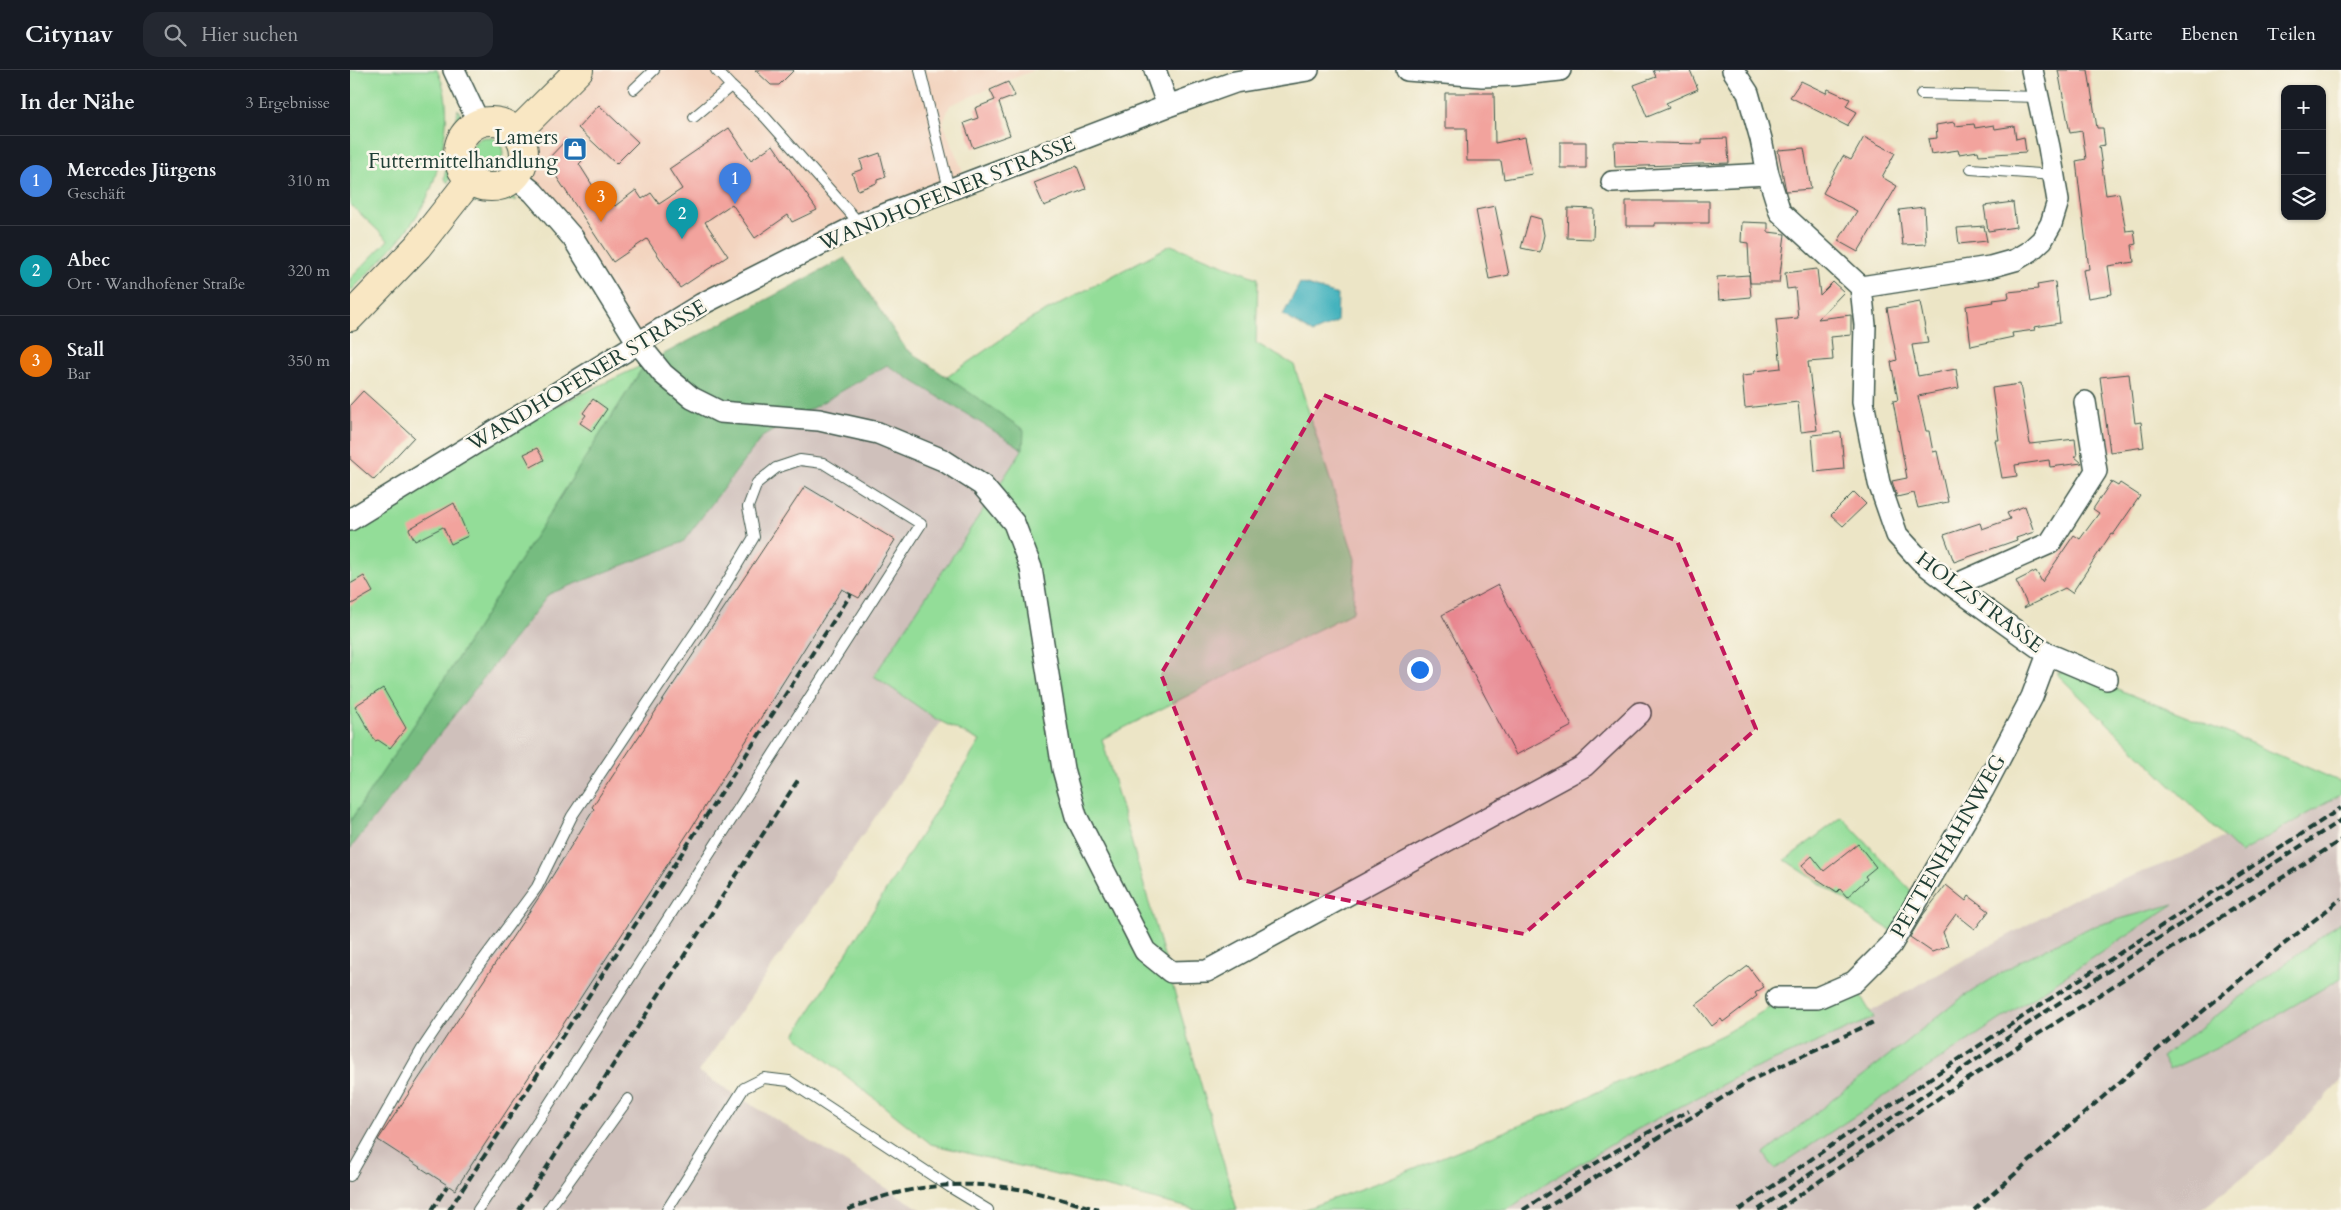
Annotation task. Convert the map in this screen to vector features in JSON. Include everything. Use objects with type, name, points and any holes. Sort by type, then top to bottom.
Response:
[{"type":"main road","points":[[516,133],[579,70]]},
{"type":"main road","points":[[499,122],[516,133],[521,141],[523,160],[514,177],[506,183],[488,187],[470,180],[461,169],[457,156],[460,142],[467,130],[479,123],[499,122]]},
{"type":"main road","points":[[350,317],[418,246],[470,180]]},
{"type":"street","points":[[454,70],[479,123]]},
{"type":"street","points":[[1155,70],[1168,106]]},
{"type":"street","name":"WANDHOFENER STRASSE","points":[[350,520],[702,304],[860,224],[1235,82],[1308,70]]},
{"type":"street","points":[[1407,70],[1513,76],[1560,70]]},
{"type":"street","points":[[1733,70],[1748,94],[1761,139],[1768,174],[1780,212],[1861,287],[1990,267],[2015,260],[2030,251],[2042,240],[2051,224],[2058,201],[2039,97],[2032,70]]},
{"type":"street","points":[[1612,182],[1768,174]]},
{"type":"street","points":[[514,177],[533,192],[573,238],[638,343],[663,374],[692,398],[720,412],[819,420],[878,433],[943,460],[982,485],[1014,523],[1031,568],[1062,769],[1076,816],[1145,950],[1171,972],[1207,971],[1584,766],[1640,713]]},
{"type":"street","name":"HOLZSTRASSE","points":[[1861,287],[1864,325],[1862,402],[1879,482],[1897,535],[1921,561],[2048,654],[2107,679]]},
{"type":"street","points":[[1953,586],[2050,543],[2096,471],[2086,402]]},
{"type":"street","name":"PETTENHAHNWEG","points":[[1777,998],[1817,998],[1854,982],[1891,945],[1983,790],[2032,696],[2048,654]]},
{"type":"lane","points":[[634,89],[654,70]]},
{"type":"lane","points":[[716,70],[765,117],[860,224]]},
{"type":"lane","points":[[920,70],[949,189]]},
{"type":"lane","points":[[694,117],[731,86]]},
{"type":"lane","points":[[1921,94],[2039,97]]},
{"type":"lane","points":[[1971,170],[2054,174]]},
{"type":"lane","points":[[350,1176],[422,1049],[474,972],[537,887],[572,816],[710,610],[754,537],[748,507],[757,483],[776,468],[800,460],[823,463],[921,524],[549,1104],[478,1210]]},
{"type":"lane","points":[[667,1210],[744,1088],[764,1078],[788,1081],[988,1210]]},
{"type":"lane","points":[[548,1210],[628,1099]]},
{"type":"highlighted area","points":[[1324,395],[1677,541],[1756,729],[1524,934],[1241,880],[1161,674]]},
{"type":"shaded area","points":[[595,70],[1034,70],[950,105],[943,123],[965,177],[633,337],[528,164],[530,137]]},
{"type":"shaded area","points":[[887,365],[1023,449],[874,676],[941,722],[699,1072],[922,1210],[350,1210],[350,849],[549,594],[683,542],[762,437]]},
{"type":"shaded area","points":[[2341,794],[2341,1081],[2268,1157],[2201,1210],[1507,1210],[1546,1183],[1636,1130],[1742,1074],[1874,1017],[1870,1012],[2079,896],[2182,857],[2224,837],[2240,853]]},
{"type":"green space","points":[[350,70],[437,70],[444,89],[446,126],[432,187],[419,213],[381,260],[350,292],[350,279],[388,240],[350,204]]},
{"type":"green space","points":[[458,109],[464,122],[456,131],[451,144]]},
{"type":"green space","points":[[487,137],[499,141],[503,153],[499,165],[487,169],[475,165],[471,153],[475,141]]},
{"type":"green space","points":[[451,144],[450,155],[453,165],[448,183],[444,179]]},
{"type":"green space","points":[[492,190],[503,191],[517,200],[470,203],[475,197]]},
{"type":"green space","points":[[1171,245],[1258,278],[1256,343],[1294,365],[1355,559],[1353,612],[1102,739],[1237,1210],[1197,1210],[931,1144],[795,1035],[980,741],[936,719],[874,676],[1022,450],[947,377],[1029,320]]},
{"type":"green space","points":[[845,258],[906,349],[1024,430],[1023,449],[887,365],[762,437],[683,542],[549,594],[350,849],[350,821],[438,689],[645,364]]},
{"type":"green space","points":[[645,364],[438,689],[350,821],[350,526],[488,438]]},
{"type":"green space","points":[[2072,671],[2230,734],[2341,782],[2341,794],[2240,853],[2056,673]]},
{"type":"green space","points":[[1842,817],[1917,897],[1893,932],[1785,860]]},
{"type":"green space","points":[[2174,904],[1775,1169],[1764,1154],[1960,999],[2020,961],[2091,927]]},
{"type":"green space","points":[[2341,921],[2341,978],[2248,1032],[2169,1070],[2162,1057]]},
{"type":"green space","points":[[1854,985],[1874,1018],[1742,1074],[1636,1130],[1546,1183],[1507,1210],[1302,1210],[1385,1180],[1558,1110],[1722,1035],[1774,1005]]},
{"type":"water","points":[[1300,283],[1338,295],[1337,322],[1313,333],[1283,315]]},
{"type":"building","points":[[755,70],[794,70],[779,85],[771,85]]},
{"type":"building","points":[[1653,70],[1690,70],[1698,89],[1666,103],[1669,108],[1647,117],[1634,85],[1656,77]]},
{"type":"building","points":[[2058,70],[2088,70],[2097,128],[2103,128],[2105,145],[2099,146],[2106,195],[2119,193],[2126,231],[2134,230],[2136,244],[2132,245],[2134,262],[2108,266],[2112,294],[2088,298],[2083,270],[2089,269],[2076,161],[2086,159],[2082,131],[2070,133]]},
{"type":"building","points":[[1801,81],[1826,93],[1828,89],[1850,99],[1846,106],[1857,112],[1847,126],[1790,97]]},
{"type":"building","points":[[1008,82],[1015,96],[999,102],[1010,135],[973,148],[964,123],[978,118],[975,108],[995,100],[990,90]]},
{"type":"building","points":[[1445,93],[1494,93],[1495,143],[1525,137],[1532,174],[1504,179],[1501,161],[1467,161],[1466,128],[1445,128]]},
{"type":"building","points":[[599,105],[638,142],[616,164],[578,128]]},
{"type":"building","points":[[1954,122],[1955,126],[1974,124],[1975,128],[1994,125],[1995,129],[2014,126],[2016,139],[2024,137],[2026,152],[1979,155],[1978,151],[1959,154],[1958,150],[1931,154],[1928,139],[1937,138],[1936,125]]},
{"type":"building","points":[[729,128],[751,160],[773,145],[817,210],[792,222],[788,215],[755,238],[732,204],[705,222],[728,256],[680,288],[647,239],[613,262],[546,161],[567,139],[582,161],[579,164],[598,194],[603,190],[615,206],[636,190],[642,199],[651,193],[659,204],[682,189],[669,169]]},
{"type":"building","points":[[1864,137],[1895,153],[1882,177],[1897,186],[1858,252],[1838,241],[1857,211],[1823,193],[1843,156],[1851,160]]},
{"type":"building","points":[[1727,138],[1729,163],[1615,167],[1614,142],[1702,144],[1702,139]]},
{"type":"building","points":[[1560,142],[1586,142],[1586,168],[1560,168]]},
{"type":"building","points":[[1804,148],[1811,189],[1786,191],[1778,150]]},
{"type":"building","points":[[880,153],[886,177],[877,180],[877,183],[858,190],[852,173],[863,169],[860,160]]},
{"type":"building","points":[[1077,166],[1086,189],[1044,206],[1034,183]]},
{"type":"building","points":[[1626,201],[1709,201],[1709,223],[1655,223],[1655,226],[1626,226]]},
{"type":"building","points":[[2013,202],[2016,227],[1988,231],[1984,206]]},
{"type":"building","points":[[1495,206],[1509,275],[1489,279],[1476,210]]},
{"type":"building","points":[[1924,207],[1926,244],[1903,245],[1899,210]]},
{"type":"building","points":[[1568,208],[1594,209],[1593,239],[1567,238]]},
{"type":"building","points":[[1530,216],[1541,219],[1544,235],[1540,252],[1521,248]]},
{"type":"building","points":[[1742,222],[1768,223],[1768,232],[1785,234],[1779,283],[1750,283],[1748,243],[1741,242]]},
{"type":"building","points":[[1984,226],[1987,241],[1959,244],[1957,228]]},
{"type":"building","points":[[1817,269],[1820,295],[1833,282],[1844,292],[1818,319],[1851,315],[1851,335],[1831,337],[1833,360],[1808,362],[1817,430],[1801,432],[1798,402],[1745,408],[1742,376],[1752,375],[1755,371],[1781,368],[1776,320],[1798,318],[1795,288],[1787,289],[1785,273]]},
{"type":"building","points":[[1749,275],[1751,297],[1719,300],[1717,277]]},
{"type":"building","points":[[2055,282],[2060,323],[2034,327],[2035,330],[2012,333],[2013,337],[1971,346],[1966,306],[2009,298],[2008,292],[2038,289],[2037,285]]},
{"type":"building","points":[[1920,302],[1928,343],[1912,345],[1918,376],[1956,369],[1959,388],[1918,396],[1926,431],[1929,431],[1933,452],[1937,451],[1948,502],[1918,508],[1914,493],[1897,497],[1892,481],[1907,478],[1893,401],[1898,400],[1891,362],[1897,360],[1887,308]]},
{"type":"building","points":[[2129,374],[2135,423],[2141,422],[2144,447],[2110,452],[2100,377]]},
{"type":"building","points":[[2020,384],[2030,444],[2075,439],[2077,456],[2074,456],[2082,463],[2050,467],[2049,460],[2015,465],[2017,476],[2002,478],[1995,440],[1999,440],[1992,388]]},
{"type":"building","points":[[363,391],[414,437],[374,480],[350,459],[350,405]]},
{"type":"building","points":[[593,399],[607,409],[592,431],[580,423],[586,415],[583,413]]},
{"type":"building","points":[[1841,432],[1844,469],[1815,472],[1812,435]]},
{"type":"building","points":[[537,448],[544,460],[531,467],[524,454]]},
{"type":"building","points":[[2111,482],[2118,486],[2120,483],[2140,496],[2113,535],[2111,534],[2072,593],[2065,588],[2024,608],[2027,604],[2016,581],[2036,571],[2042,582],[2074,535],[2080,539],[2099,513],[2093,509]]},
{"type":"building","points":[[805,486],[895,540],[859,598],[842,589],[690,830],[455,1190],[378,1140],[543,891],[594,809],[592,807]]},
{"type":"building","points":[[1854,492],[1866,504],[1843,526],[1831,515]]},
{"type":"building","points":[[454,503],[468,536],[451,544],[443,527],[415,541],[409,529]]},
{"type":"building","points":[[2025,506],[2034,532],[2016,538],[2017,540],[1954,562],[1944,535],[1980,523],[1982,529],[2010,519],[2007,513]]},
{"type":"building","points":[[364,576],[373,592],[350,605],[350,584]]},
{"type":"building","points":[[1498,585],[1572,726],[1516,755],[1442,615]]},
{"type":"building","points":[[383,688],[406,728],[390,748],[378,740],[375,741],[355,706]]},
{"type":"building","points":[[1858,844],[1876,867],[1865,876],[1867,879],[1847,897],[1840,889],[1837,892],[1808,873],[1802,865],[1812,856],[1824,871]]},
{"type":"building","points":[[1946,885],[1966,901],[1969,896],[1989,911],[1975,929],[1956,914],[1943,932],[1948,946],[1932,952],[1910,937],[1923,915]]},
{"type":"building","points":[[1748,966],[1764,987],[1755,993],[1757,996],[1723,1022],[1721,1019],[1712,1026],[1696,1005]]},
{"type":"railway","points":[[449,1210],[851,594]]},
{"type":"railway","points":[[519,1210],[798,780]]},
{"type":"railway","points":[[1739,1210],[1963,1056],[2341,808]]},
{"type":"railway","points":[[1758,1210],[2042,1014],[2341,820]]},
{"type":"railway","points":[[1778,1210],[1946,1093],[2341,840]]},
{"type":"railway","points":[[1974,1210],[2137,1067],[2260,963],[2341,899]]},
{"type":"railway","points":[[1543,1210],[1749,1081],[1876,1021]]},
{"type":"railway","points":[[1523,1210],[1604,1158],[1689,1111]]},
{"type":"railway","points":[[848,1210],[892,1194],[915,1189],[963,1185],[987,1185],[1010,1188],[1041,1194],[1099,1210]]},
{"type":"railway","points":[[432,1210],[447,1186]]},
{"type":"place","name":"Lamers Futtermittelhandlung","points":[[575,149]]},
{"type":"place","name":"Mercedes Jürgens","points":[[735,204]]},
{"type":"place","name":"Stall","points":[[601,222]]},
{"type":"place","name":"Abec","points":[[682,239]]}]
